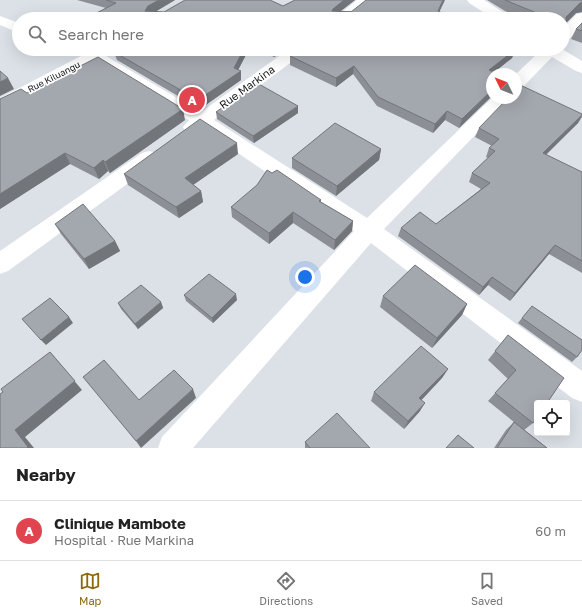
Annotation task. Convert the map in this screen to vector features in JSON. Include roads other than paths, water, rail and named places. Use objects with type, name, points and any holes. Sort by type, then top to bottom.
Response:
[{"type":"street","points":[[350,12],[366,0]]},
{"type":"street","points":[[474,0],[493,12]]},
{"type":"street","points":[[570,30],[582,17]]},
{"type":"street","points":[[0,20],[12,25]]},
{"type":"street","name":"Rue Kiluangu","points":[[0,105],[95,56]]},
{"type":"street","points":[[106,56],[369,230],[582,388]]},
{"type":"street","name":"Rue Markina","points":[[0,264],[289,56]]},
{"type":"street","points":[[522,78],[544,56]]},
{"type":"street","points":[[562,56],[582,68]]},
{"type":"street","points":[[173,448],[369,230],[496,104]]},
{"type":"place","name":"Clinique Mambote","points":[[192,100]]}]
